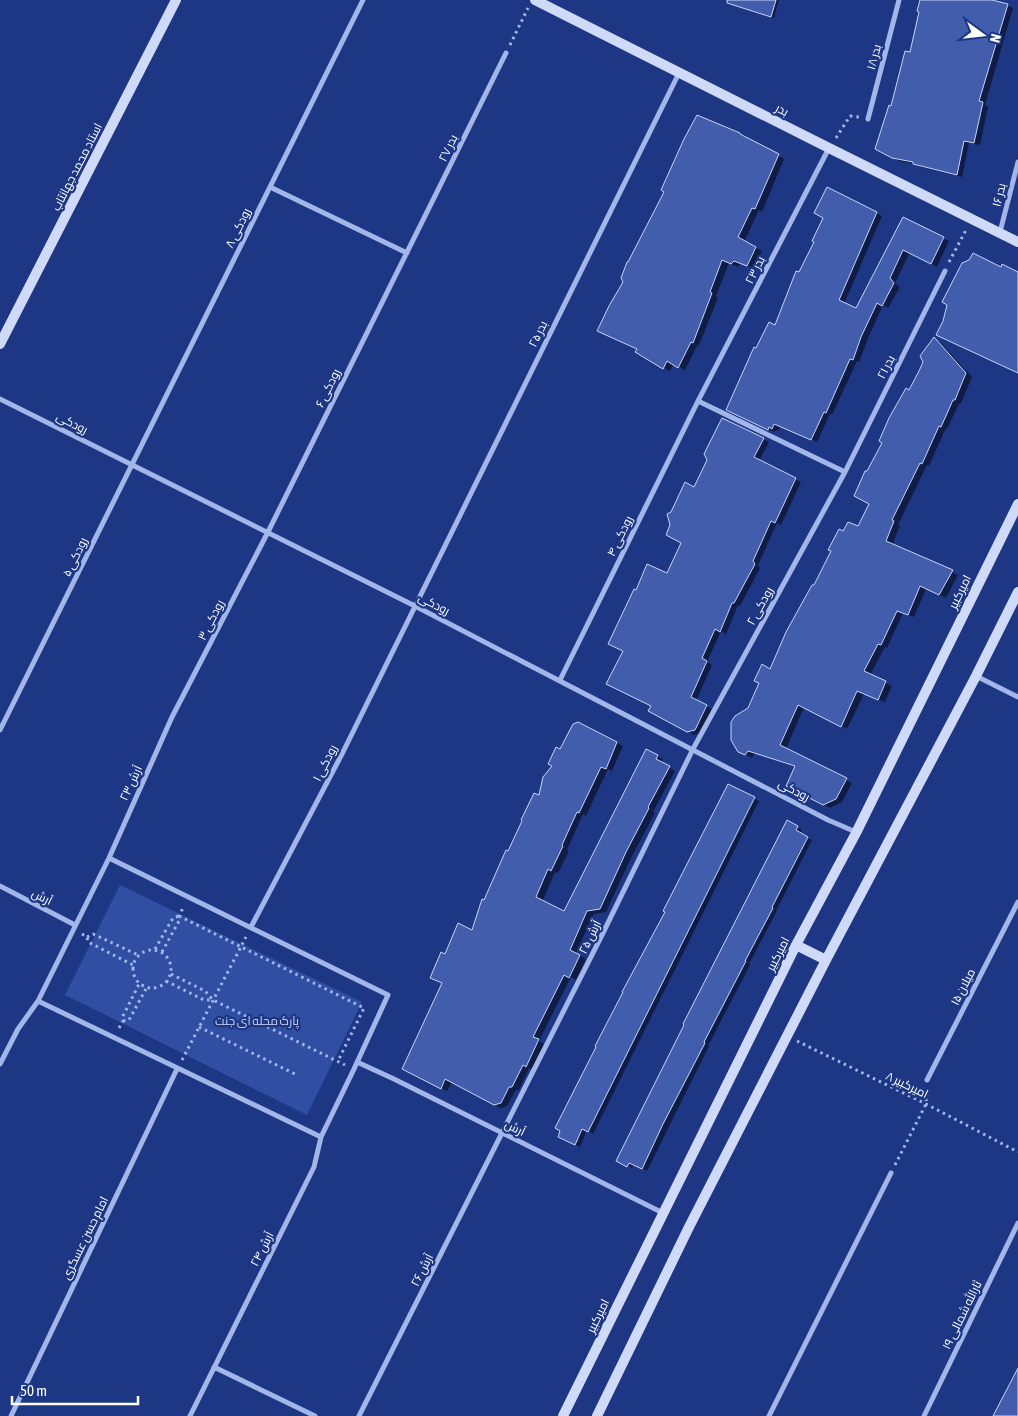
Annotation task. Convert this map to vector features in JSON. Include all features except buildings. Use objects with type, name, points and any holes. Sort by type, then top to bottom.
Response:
[{"type":"street","name":"استاد محمد جهانتاب","points":[[0,344],[176,0]]},
{"type":"street","name":"رودکی ۸","points":[[132,464],[363,0]]},
{"type":"street","name":"بدر","points":[[534,0],[1018,242]]},
{"type":"street","name":"بدر ۱‍۸","points":[[868,119],[899,0]]},
{"type":"street","name":"بدر ۲۷","points":[[407,253],[506,53]]},
{"type":"street","name":"بدر ۲۵","points":[[415,606],[679,72]]},
{"type":"street","name":"بدر ۲۳","points":[[698,401],[829,148]]},
{"type":"street","name":"بدر ۱۶","points":[[1000,232],[1018,162]]},
{"type":"street","points":[[270,187],[407,253]]},
{"type":"street","name":"رودکی ۶","points":[[268,532],[407,253]]},
{"type":"street","name":"بدر ۲۱","points":[[845,472],[945,271]]},
{"type":"street","name":"رودکی","points":[[0,399],[415,606],[856,833]]},
{"type":"street","points":[[698,401],[845,472]]},
{"type":"street","name":"رودکی ۴","points":[[560,680],[698,401]]},
{"type":"street","name":"رودکی ۵","points":[[0,730],[132,464]]},
{"type":"street","name":"رودکی ۲","points":[[693,749],[845,472]]},
{"type":"street","name":"امیرکبیر","points":[[562,1416],[796,945],[856,833],[1018,504]]},
{"type":"street","name":"رودکی ۳","points":[[172,717],[268,532]]},
{"type":"street","points":[[597,1416],[689,1227],[1018,592]]},
{"type":"street","name":"رودکی ۱","points":[[250,927],[342,754],[415,606]]},
{"type":"street","points":[[976,676],[1018,697]]},
{"type":"street","name":"آرش ۲۳","points":[[0,1064],[18,1029],[38,1001],[109,858],[172,717]]},
{"type":"street","name":"آرش ۲۵","points":[[502,1133],[693,749]]},
{"type":"street","points":[[109,858],[250,927]]},
{"type":"street","name":"آرش","points":[[0,886],[75,925]]},
{"type":"street","name":"میلان ۱۵","points":[[927,1080],[1018,902]]},
{"type":"street","name":"آرش ۲۴","points":[[190,1416],[314,1167],[321,1137],[388,995],[250,927]]},
{"type":"street","points":[[796,945],[826,960]]},
{"type":"street","points":[[38,1001],[321,1137]]},
{"type":"street","name":"آرش","points":[[357,1062],[663,1213]]},
{"type":"street","name":"امام حسن عسگری","points":[[11,1416],[177,1069]]},
{"type":"street","name":"آرش ۲۶","points":[[359,1416],[502,1133]]},
{"type":"street","points":[[769,1416],[891,1173]]},
{"type":"street","name":"ثارالله شمالی ۱۹","points":[[924,1416],[1018,1223]]},
{"type":"street","points":[[214,1367],[315,1416]]},
{"type":"path","points":[[506,53],[534,0]]},
{"type":"path","points":[[829,148],[850,116],[868,119]]},
{"type":"path","points":[[945,271],[972,218]]},
{"type":"path","points":[[162,952],[179,920],[179,916]]},
{"type":"path","points":[[155,950],[173,918],[179,916],[364,1008],[338,1061]]},
{"type":"path","points":[[177,1069],[250,927]]},
{"type":"path","points":[[133,965],[88,942],[87,936],[93,934],[138,955]]},
{"type":"path","points":[[149,950],[155,950],[166,955],[171,967],[171,974],[158,987],[151,988],[139,984],[132,973],[133,965],[138,955],[149,950]]},
{"type":"path","points":[[171,974],[205,992],[213,1000],[354,1069]]},
{"type":"path","points":[[166,981],[204,1000],[213,1000]]},
{"type":"path","points":[[139,984],[123,1016],[123,1021],[128,1020],[146,987]]},
{"type":"path","points":[[199,1028],[295,1074]]},
{"type":"path","name":"امیرکبیر ۸","points":[[787,1037],[926,1104],[1018,1152]]},
{"type":"path","points":[[891,1173],[926,1104],[927,1080]]},
{"type":"green space","name":"پارک محله ای جنت","points":[[120,885],[362,1002],[307,1115],[65,995]]}]
